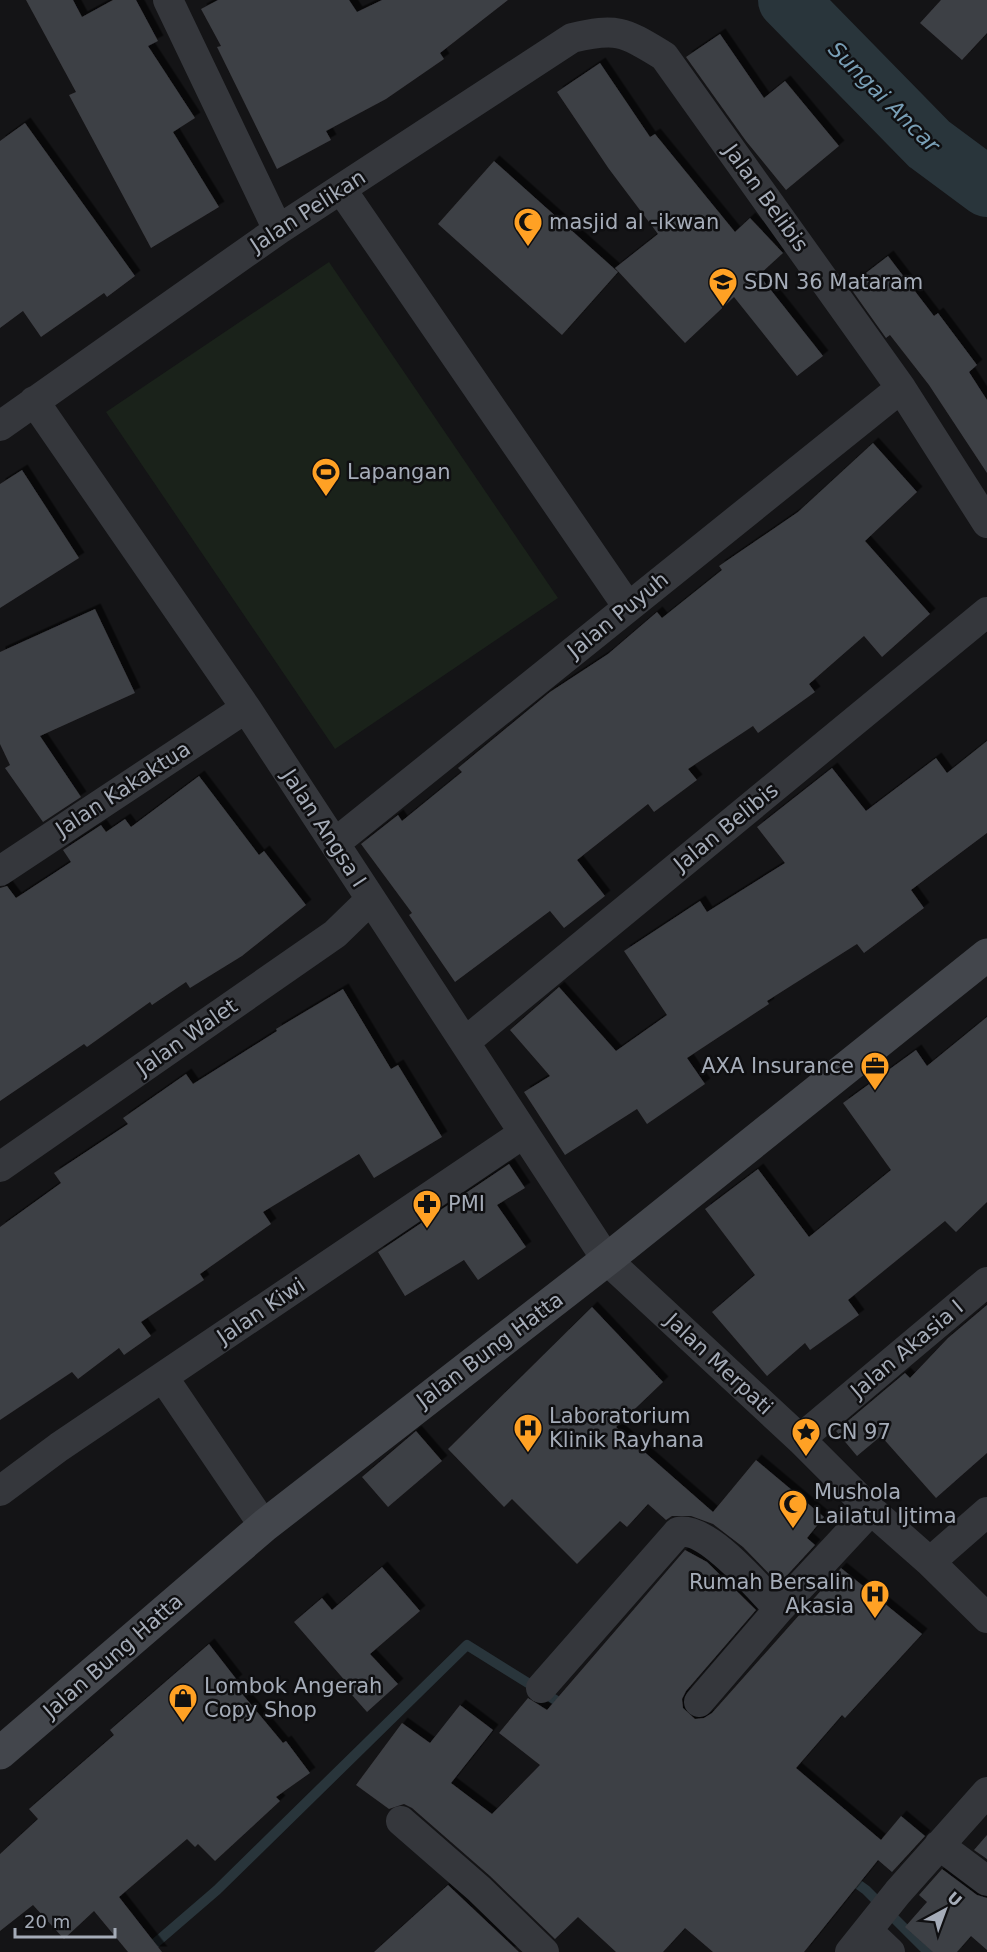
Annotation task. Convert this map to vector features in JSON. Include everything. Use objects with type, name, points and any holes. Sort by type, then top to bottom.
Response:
[{"type":"main road","name":"Jalan Bung Hatta","points":[[0,1753],[264,1526],[607,1260],[987,955]]},
{"type":"street","points":[[171,1],[278,230]]},
{"type":"street","name":"Jalan Pelikan","points":[[0,426],[278,230],[572,38],[604,30],[631,36]]},
{"type":"street","name":"Jalan Belibis","points":[[631,36],[664,56],[901,388],[987,523]]},
{"type":"street","points":[[341,189],[628,607]]},
{"type":"street","name":"Jalan Puyuh","points":[[335,843],[901,388]]},
{"type":"street","name":"Jalan Angsa I","points":[[34,402],[246,708],[607,1260]]},
{"type":"street","name":"Jalan Belibis","points":[[465,1042],[987,612]]},
{"type":"street","name":"Jalan Kakaktua","points":[[0,870],[246,708]]},
{"type":"street","name":"Jalan Walet","points":[[0,1167],[335,934],[370,900]]},
{"type":"street","name":"Jalan Kiwi","points":[[0,1491],[59,1446],[524,1133]]},
{"type":"street","name":"Jalan Merpati","points":[[607,1260],[800,1439],[871,1510],[930,1562],[987,1618]]},
{"type":"street","name":"Jalan Akasia I","points":[[800,1439],[987,1282]]},
{"type":"street","points":[[163,1377],[264,1526]]},
{"type":"street","points":[[699,1702],[779,1609],[871,1510]]},
{"type":"street","points":[[930,1562],[987,1512]]},
{"type":"street","points":[[541,1688],[678,1532],[687,1530],[711,1543],[779,1609]]},
{"type":"street","points":[[890,1952],[865,1935],[898,1892],[987,1792]]},
{"type":"street","points":[[401,1821],[479,1889],[544,1952]]},
{"type":"street","points":[[939,1845],[987,1881]]},
{"type":"shaded area","name":"Lapangan","points":[[329,262],[558,598],[335,749],[106,412]]},
{"type":"building","points":[[26,0],[73,0],[82,17],[113,0],[136,0],[158,41],[148,46],[195,118],[173,132],[219,207],[151,248],[69,95],[76,92]]},
{"type":"building","points":[[218,0],[349,0],[357,12],[382,0],[508,0],[440,53],[444,59],[386,99],[326,131],[331,140],[277,169],[217,47],[221,46],[201,9]]},
{"type":"building","points":[[941,0],[987,0],[987,33],[962,60],[920,23]]},
{"type":"building","points":[[720,34],[764,98],[785,81],[839,146],[786,190],[746,141],[686,57]]},
{"type":"building","points":[[600,63],[650,137],[655,134],[735,232],[750,218],[783,253],[759,275],[823,356],[797,376],[734,297],[685,343],[615,268],[658,234],[609,169],[557,92]]},
{"type":"building","points":[[25,123],[135,276],[107,297],[104,293],[41,337],[23,311],[0,328],[0,141]]},
{"type":"building","name":"masjid al -ikwan","points":[[494,161],[618,272],[562,335],[438,224]]},
{"type":"building","points":[[888,256],[934,316],[938,313],[977,365],[969,372],[987,400],[987,473],[929,385],[890,335],[886,338],[849,286]]},
{"type":"building","points":[[873,443],[917,492],[865,541],[930,614],[882,657],[864,636],[809,684],[815,692],[758,733],[753,726],[688,769],[697,780],[654,812],[648,804],[577,860],[605,896],[564,928],[550,911],[455,982],[409,915],[412,913],[361,844],[398,815],[402,821],[462,772],[458,768],[550,692],[608,654],[657,612],[662,618],[722,570],[719,566],[798,512]]},
{"type":"building","points":[[22,470],[79,558],[0,608],[0,484]]},
{"type":"building","points":[[95,609],[135,693],[40,736],[81,797],[43,822],[5,768],[10,765],[0,744],[0,652]]},
{"type":"building","points":[[987,741],[987,833],[911,890],[924,908],[864,953],[857,944],[767,1001],[769,1004],[687,1058],[705,1084],[647,1124],[637,1109],[565,1155],[524,1092],[550,1076],[510,1030],[559,987],[616,1051],[667,1015],[624,951],[700,901],[707,912],[785,863],[757,827],[832,768],[866,811],[936,758],[947,773]]},
{"type":"building","points":[[199,776],[259,855],[264,851],[306,905],[242,956],[190,988],[186,982],[152,1005],[150,1002],[87,1047],[84,1044],[0,1101],[0,888],[7,886],[16,898],[71,862],[63,850],[101,825],[106,832],[125,819],[131,827]]},
{"type":"building","points":[[343,989],[391,1069],[398,1065],[442,1137],[374,1178],[359,1154],[263,1212],[271,1224],[200,1274],[204,1280],[141,1322],[151,1336],[124,1355],[119,1348],[78,1379],[72,1372],[0,1420],[0,1227],[61,1183],[54,1173],[128,1124],[123,1118],[186,1074],[193,1084],[277,1031],[276,1029]]},
{"type":"building","points":[[987,1017],[987,1202],[956,1232],[945,1221],[848,1300],[859,1315],[810,1350],[805,1343],[767,1376],[712,1312],[755,1275],[705,1209],[758,1169],[809,1237],[891,1170],[843,1103],[916,1050],[927,1066]]},
{"type":"building","points":[[509,1164],[525,1188],[497,1205],[526,1247],[478,1280],[464,1260],[405,1296],[378,1252]]},
{"type":"building","points":[[987,1305],[987,1453],[936,1498],[881,1436],[857,1456],[836,1431],[905,1373],[910,1378],[948,1338]]},
{"type":"building","points":[[592,1307],[663,1382],[616,1427],[713,1512],[756,1460],[824,1517],[807,1538],[815,1545],[779,1584],[743,1547],[713,1524],[691,1516],[672,1516],[666,1520],[648,1504],[627,1527],[620,1521],[577,1564],[512,1499],[504,1507],[448,1449]]},
{"type":"building","points":[[416,1431],[442,1461],[388,1507],[362,1477]]},
{"type":"building","points":[[685,1550],[707,1562],[756,1610],[686,1691],[682,1699],[683,1708],[695,1719],[704,1718],[712,1713],[841,1568],[922,1634],[845,1718],[842,1715],[796,1768],[881,1840],[901,1816],[925,1836],[892,1872],[878,1860],[804,1952],[713,1952],[685,1928],[663,1952],[616,1952],[578,1917],[555,1939],[490,1876],[412,1808],[404,1804],[389,1809],[356,1785],[402,1723],[430,1743],[460,1705],[493,1730],[451,1783],[492,1814],[540,1765],[499,1733],[528,1698],[547,1710]]},
{"type":"building","points":[[382,1567],[420,1611],[370,1654],[398,1684],[367,1712],[344,1686],[347,1683],[294,1622],[322,1598],[332,1610]]},
{"type":"building","points":[[209,1644],[237,1680],[233,1683],[283,1743],[286,1741],[310,1773],[276,1797],[280,1801],[215,1861],[198,1844],[195,1847],[187,1839],[119,1897],[162,1952],[128,1952],[94,1911],[64,1939],[33,1905],[0,1931],[0,1854],[38,1819],[29,1809],[114,1735],[110,1730]]},
{"type":"building","points":[[987,1835],[987,1859],[974,1850]]},
{"type":"building","points":[[942,1869],[977,1895],[987,1898],[987,1950],[971,1936],[957,1952],[933,1952],[905,1927],[927,1902],[919,1895]]},
{"type":"building","points":[[448,1885],[519,1952],[374,1952]]},
{"type":"waterway","name":"Sungai Ancar","points":[[788,0],[929,144],[987,187]]},
{"type":"waterway","points":[[145,1952],[217,1890],[467,1645],[565,1706]]},
{"type":"waterway","points":[[848,1877],[866,1890],[928,1952]]},
{"type":"place","name":"masjid al -ikwan","points":[[528,248]]},
{"type":"place","name":"SDN 36 Mataram","points":[[723,308]]},
{"type":"place","name":"Lapangan","points":[[326,498]]},
{"type":"place","name":"AXA Insurance","points":[[875,1092]]},
{"type":"place","name":"PMI","points":[[427,1230]]},
{"type":"place","name":"Laboratorium Klinik Rayhana","points":[[528,1454]]},
{"type":"place","name":"CN 97","points":[[806,1458]]},
{"type":"place","name":"Mushola Lailatul Ijtima","points":[[793,1530]]},
{"type":"place","name":"Rumah Bersalin Akasia","points":[[875,1620]]},
{"type":"place","name":"Lombok Angerah Copy Shop","points":[[183,1724]]}]
